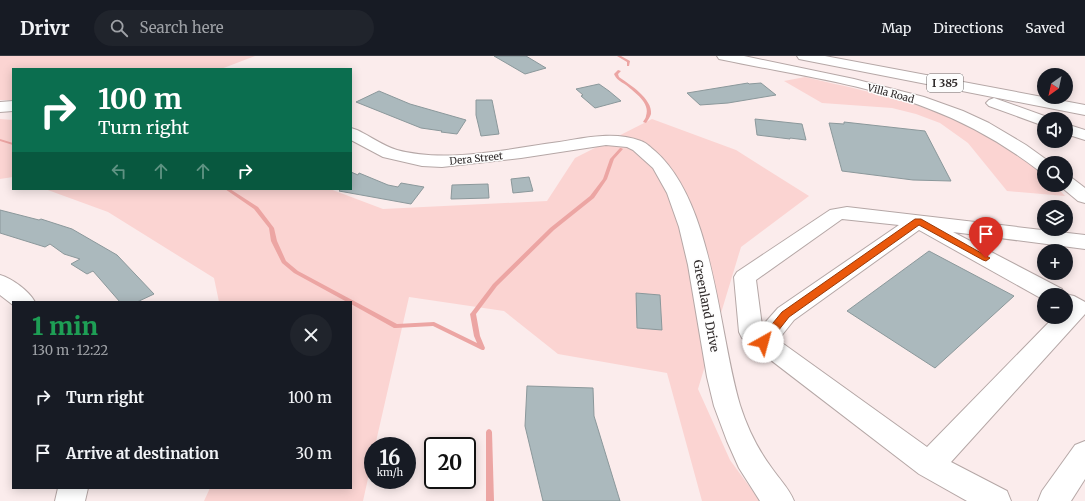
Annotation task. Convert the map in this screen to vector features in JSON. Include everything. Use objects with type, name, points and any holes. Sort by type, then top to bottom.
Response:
[{"type":"main road","name":"Villa Road","points":[[724,56],[864,85],[917,99],[942,108],[983,127],[1020,148],[1037,161]]},
{"type":"main road","name":"I 385","points":[[803,56],[1085,110]]},
{"type":"main road","points":[[803,56],[919,83],[991,102],[1037,118]]},
{"type":"main road","points":[[0,107],[12,106]]},
{"type":"main road","points":[[1073,131],[1085,135]]},
{"type":"main road","name":"Dera Street","points":[[352,134],[389,153],[422,161],[442,162],[521,153],[606,140]]},
{"type":"main road","name":"Greenland Drive","points":[[606,140],[628,142],[639,146],[651,156],[664,171],[682,204],[692,231],[718,371],[727,405],[739,438],[758,474],[779,501]]},
{"type":"main road","points":[[1073,188],[1085,197]]},
{"type":"main road","points":[[996,501],[929,465],[751,332],[745,277],[837,214],[847,213],[918,221],[1083,246]]},
{"type":"main road","points":[[918,221],[1041,288]]},
{"type":"main road","points":[[763,342],[786,314],[918,221]]},
{"type":"main road","points":[[0,283],[23,301]]},
{"type":"main road","points":[[1073,306],[1077,308],[1073,312]]},
{"type":"main road","points":[[929,465],[1062,324]]},
{"type":"main road","points":[[1053,501],[1085,454]]},
{"type":"main road","points":[[70,501],[73,489]]},
{"type":"shaded area","points":[[0,56],[255,56],[224,68],[12,68],[12,100],[0,100]]},
{"type":"shaded area","points":[[805,77],[863,90],[939,113],[968,126],[1037,168],[1037,192],[1061,192],[1065,196],[1007,191],[968,143],[940,123],[916,114],[892,108],[822,103],[784,81]]},
{"type":"shaded area","points":[[0,119],[12,120],[12,177],[0,179]]},
{"type":"shaded area","points":[[652,119],[736,150],[809,196],[741,247],[698,389],[730,460],[760,501],[702,501],[667,373],[558,354],[504,311],[409,297],[377,437],[364,437],[364,489],[366,489],[363,501],[204,501],[210,489],[352,489],[352,301],[219,301],[214,278],[108,212],[48,190],[333,190],[383,209],[547,201],[575,158]]},
{"type":"building","points":[[494,56],[526,56],[546,68],[525,74]]},
{"type":"building","points":[[748,83],[761,83],[776,95],[728,103],[700,105],[687,93]]},
{"type":"building","points":[[599,84],[621,101],[595,108],[581,96],[583,95],[576,89]]},
{"type":"building","points":[[379,91],[410,104],[466,120],[457,134],[441,132],[442,131],[421,128],[356,102]]},
{"type":"building","points":[[476,100],[492,100],[499,134],[481,136],[476,115]]},
{"type":"building","points":[[755,119],[802,124],[806,140],[757,135]]},
{"type":"building","points":[[844,122],[925,131],[951,181],[913,180],[842,171],[829,123],[844,124]]},
{"type":"building","points":[[352,172],[358,175],[359,173],[388,185],[398,187],[401,183],[424,187],[411,204],[339,191],[352,190]]},
{"type":"building","points":[[529,177],[533,191],[513,193],[511,179]]},
{"type":"building","points":[[488,184],[489,198],[451,199],[452,185]]},
{"type":"building","points":[[0,210],[39,220],[41,219],[72,229],[117,255],[154,294],[139,301],[119,301],[93,271],[87,274],[71,264],[80,259],[64,254],[50,244],[45,247],[0,233]]},
{"type":"building","points":[[929,251],[1014,296],[935,368],[847,311]]},
{"type":"building","points":[[636,293],[660,295],[662,330],[637,328]]},
{"type":"building","points":[[527,386],[593,388],[594,416],[620,501],[543,501],[525,426]]},
{"type":"waterway","points":[[619,56],[629,62],[628,65]]},
{"type":"waterway","points":[[619,71],[616,74],[617,77],[635,91],[646,103],[649,109],[649,116],[645,122]]},
{"type":"waterway","points":[[0,140],[12,144]]},
{"type":"waterway","points":[[352,302],[396,326],[434,324],[482,348],[477,336],[473,314],[495,285],[552,229],[592,197],[605,179],[612,159],[621,149]]},
{"type":"waterway","points":[[229,190],[256,208],[271,228],[274,241],[284,262],[296,272],[350,301]]},
{"type":"waterway","points":[[489,432],[490,501]]},
{"type":"route","points":[[763,342],[786,314],[918,221],[986,258]]}]
